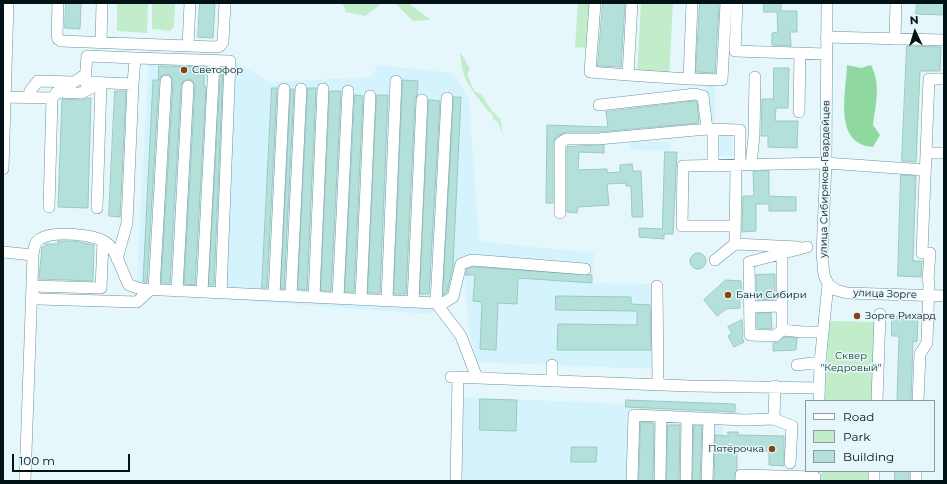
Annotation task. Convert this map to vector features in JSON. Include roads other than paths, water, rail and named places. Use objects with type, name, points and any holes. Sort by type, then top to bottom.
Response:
[{"type":"street","points":[[3,169],[5,51],[8,3]]},
{"type":"street","points":[[58,3],[58,39],[61,40],[188,46],[220,46],[223,42],[225,3]]},
{"type":"street","points":[[101,42],[102,3]]},
{"type":"street","points":[[188,46],[190,3]]},
{"type":"street","points":[[595,3],[590,72],[722,80],[726,3]]},
{"type":"street","points":[[628,75],[632,3]]},
{"type":"street","points":[[689,79],[692,3]]},
{"type":"street","points":[[735,51],[736,3]]},
{"type":"street","name":"улица Сибиряков-Гвардейцев","points":[[819,400],[820,362],[828,284],[824,276],[823,247],[826,163],[827,3]]},
{"type":"street","points":[[895,38],[896,3]]},
{"type":"street","points":[[826,37],[944,40]]},
{"type":"street","points":[[724,51],[826,54]]},
{"type":"street","points":[[799,112],[800,54]]},
{"type":"street","points":[[133,84],[85,82],[87,56],[230,62],[221,293]]},
{"type":"street","points":[[117,259],[127,223],[135,58]]},
{"type":"street","points":[[202,292],[214,63]]},
{"type":"street","points":[[29,97],[30,90],[38,81],[74,82],[86,74]]},
{"type":"street","points":[[742,166],[754,136],[754,77]]},
{"type":"street","points":[[918,400],[920,354],[927,343],[929,296],[928,280],[930,253],[922,253],[929,79],[944,79]]},
{"type":"street","points":[[32,290],[38,299],[138,302],[152,290],[166,81]]},
{"type":"street","points":[[387,300],[396,81]]},
{"type":"street","points":[[49,207],[52,98],[57,92],[81,93],[101,82]]},
{"type":"street","points":[[97,208],[101,82]]},
{"type":"street","points":[[177,291],[188,86]]},
{"type":"street","points":[[274,295],[284,89]]},
{"type":"street","points":[[291,296],[301,89]]},
{"type":"street","points":[[314,297],[323,89]]},
{"type":"street","points":[[338,298],[348,91]]},
{"type":"street","points":[[599,105],[695,94],[702,96],[710,129],[713,166]]},
{"type":"street","points":[[361,299],[370,96]]},
{"type":"street","points":[[4,98],[52,98]]},
{"type":"street","points":[[447,98],[437,304],[461,336],[477,378]]},
{"type":"street","points":[[413,302],[422,100]]},
{"type":"street","points":[[560,213],[560,143],[566,139],[598,139],[710,129],[740,130],[742,166],[734,244]]},
{"type":"street","points":[[926,153],[944,153]]},
{"type":"street","points":[[735,226],[682,226],[683,166],[742,166],[826,163],[925,170]]},
{"type":"street","points":[[25,481],[33,255],[35,244],[40,239],[48,236],[96,237],[109,244],[117,259],[122,274],[129,285],[141,289],[152,290],[387,300],[437,304],[454,297],[461,264],[472,260],[585,270]]},
{"type":"street","points":[[32,290],[101,288],[103,241]]},
{"type":"street","points":[[715,260],[734,244],[823,247]]},
{"type":"street","points":[[807,247],[782,255],[749,262],[750,335],[775,336],[782,330],[823,332]]},
{"type":"street","points":[[3,252],[33,255]]},
{"type":"street","points":[[782,255],[782,330]]},
{"type":"street","name":"улица Зорге","points":[[828,284],[836,290],[847,293],[944,296]]},
{"type":"street","points":[[657,286],[658,384]]},
{"type":"street","points":[[750,308],[782,306]]},
{"type":"street","points":[[877,400],[880,314]]},
{"type":"street","points":[[797,365],[820,362]]},
{"type":"street","points":[[552,365],[552,382]]},
{"type":"street","points":[[456,481],[455,377],[552,382],[819,388]]},
{"type":"street","points":[[774,419],[775,386]]},
{"type":"street","points":[[632,481],[634,415],[709,419],[774,419],[792,426],[790,463]]},
{"type":"street","points":[[660,481],[661,417]]},
{"type":"street","points":[[686,481],[687,418]]},
{"type":"street","points":[[707,481],[709,419]]},
{"type":"street","points":[[741,481],[741,475],[791,478],[815,476]]},
{"type":"place","name":"Светофор","points":[[184,70]]},
{"type":"place","name":"Бани Сибири","points":[[728,295]]},
{"type":"place","name":"Зорге Рихард","points":[[857,316]]},
{"type":"place","name":"Пятёрочка","points":[[772,449]]},
{"type":"park label","name":"Сквер \"Кедровый\"","points":[[851,362]]}]
